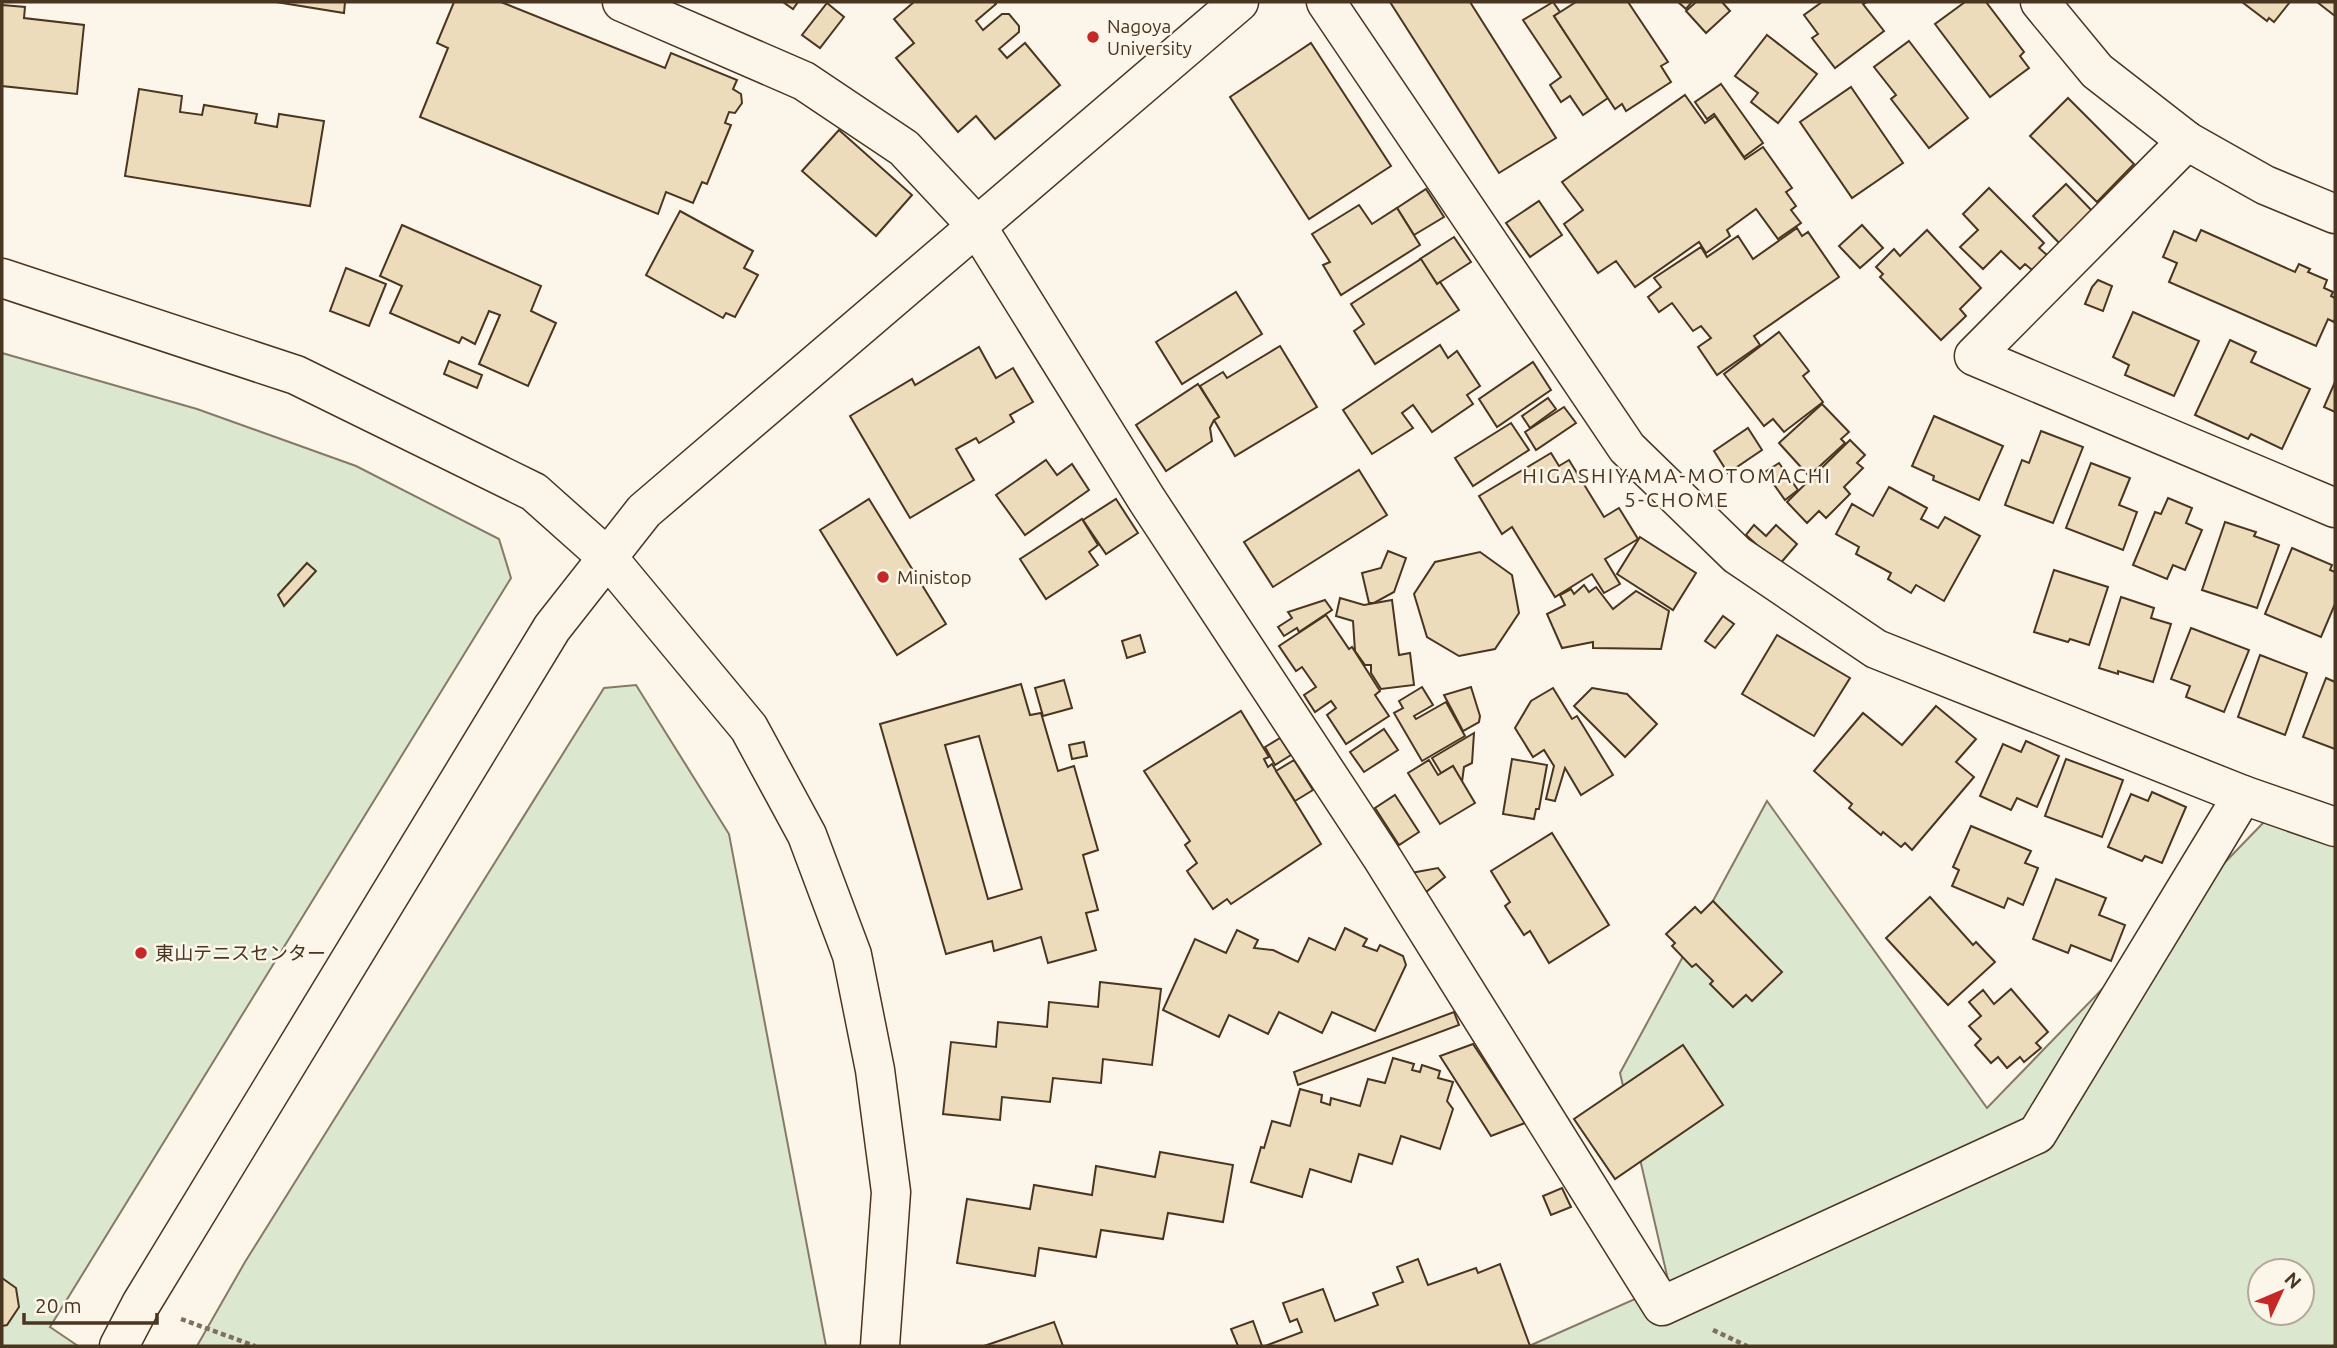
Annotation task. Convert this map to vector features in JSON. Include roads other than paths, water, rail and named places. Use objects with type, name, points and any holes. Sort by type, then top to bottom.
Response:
[{"type":"street","points":[[622,2],[804,81],[904,148],[976,225],[1147,500],[1381,856],[1662,1306],[2037,1134],[2243,795]]},
{"type":"street","points":[[119,1346],[141,1304],[552,628],[644,511],[1239,2]]},
{"type":"street","points":[[1326,2],[1627,448],[1737,555],[1877,649],[2243,795],[2335,827]]},
{"type":"street","points":[[2040,2],[2097,71],[2187,141],[2266,185],[2335,214]]},
{"type":"street","points":[[2187,141],[1973,356],[2335,508]]},
{"type":"street","points":[[2,278],[296,375],[534,492],[608,558],[749,728],[807,835],[852,954],[875,1070],[891,1192],[880,1346]]},
{"type":"place","name":"Nagoya University","points":[[1093,37]]},
{"type":"place","name":"Ministop","points":[[883,577]]},
{"type":"place","name":"東山テニスセンター","points":[[141,953]]},
{"type":"district","name":"HIGASHIYAMA-MOTOMACHI 5-CHOME","points":[[1677,488]]}]
